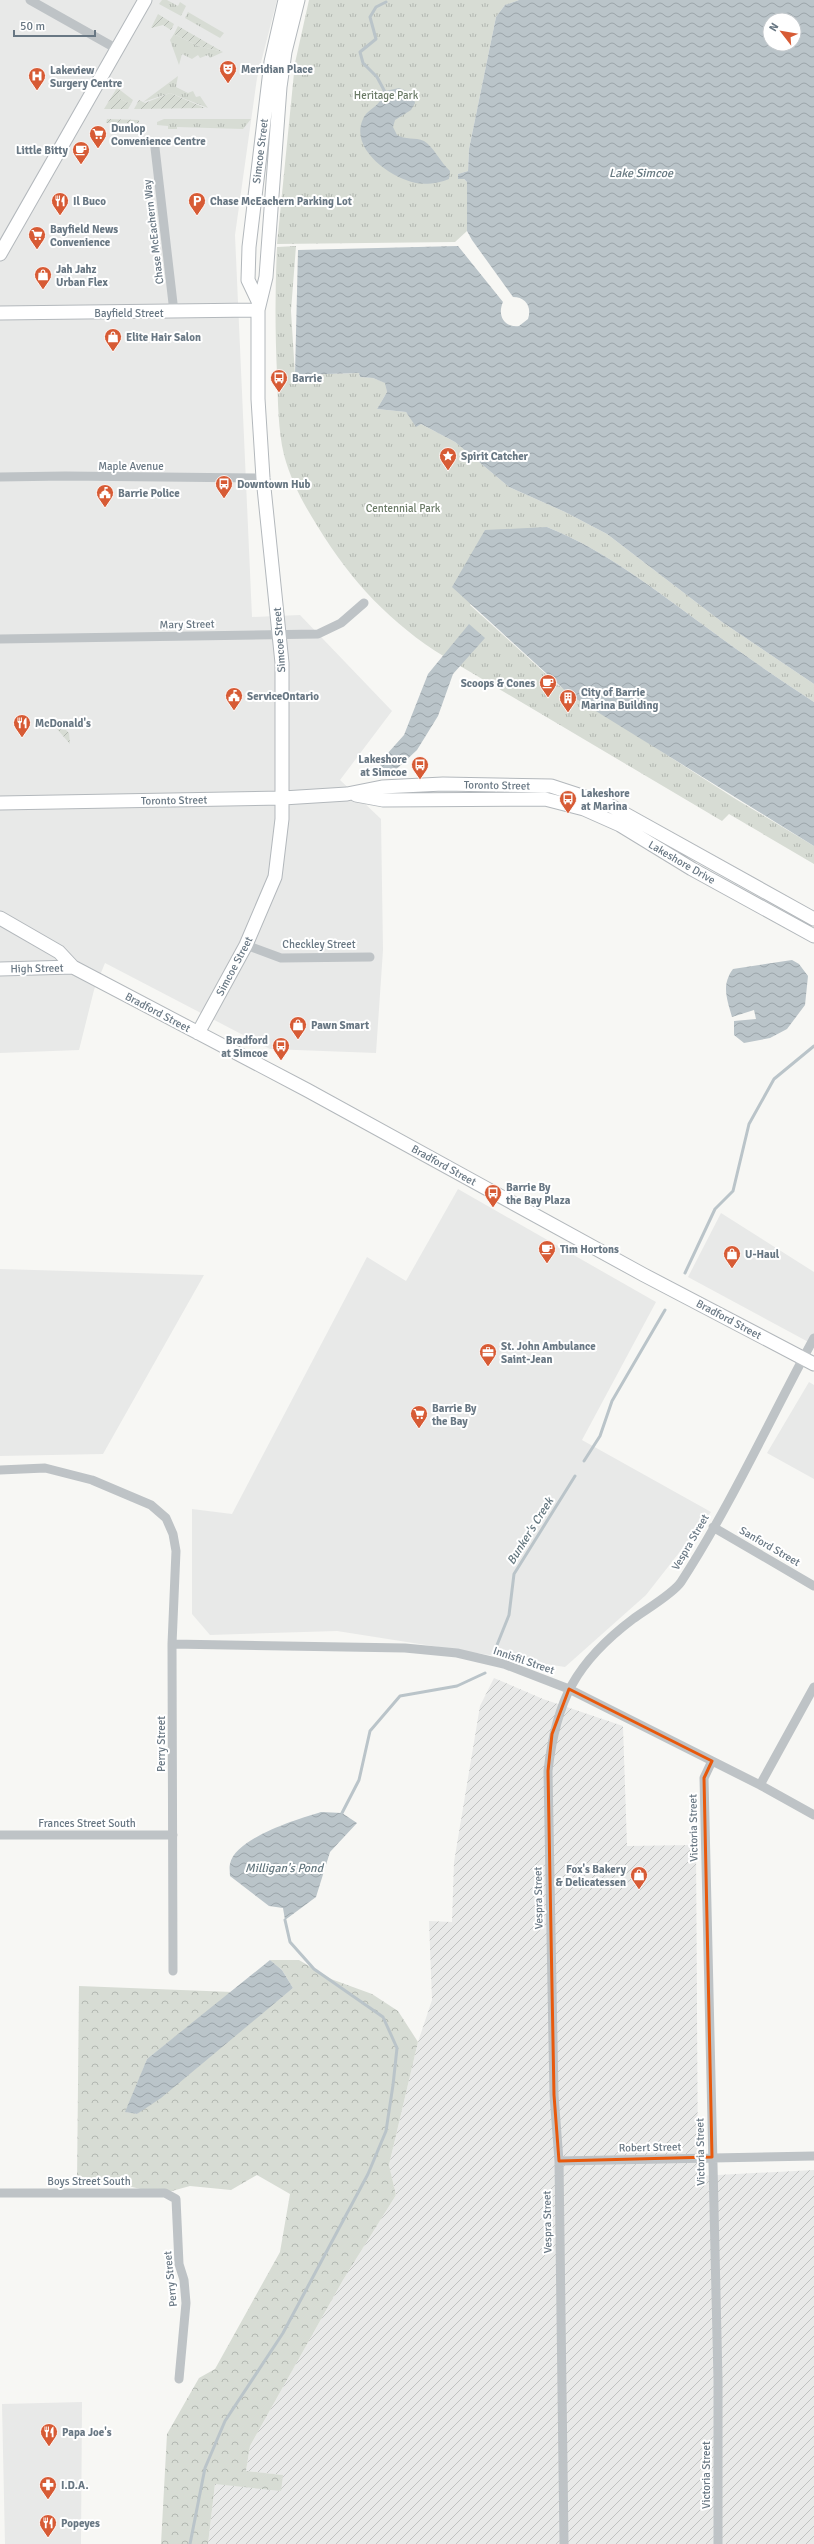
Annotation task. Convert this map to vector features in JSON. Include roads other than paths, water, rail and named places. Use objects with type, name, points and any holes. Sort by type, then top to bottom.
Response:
[{"type":"main road","points":[[0,254],[145,0]]},
{"type":"main road","name":"Simcoe Street","points":[[258,306],[248,280],[249,247],[271,62],[284,0]]},
{"type":"main road","name":"Simcoe Street","points":[[198,1033],[246,945],[275,877],[283,798],[282,663],[263,478],[258,399],[258,306],[266,277],[280,87],[285,52],[298,0]]},
{"type":"main road","name":"Bayfield Street","points":[[0,313],[174,312],[258,306]]},
{"type":"main road","name":"Toronto Street","points":[[0,803],[283,798],[348,794],[382,787],[442,784],[551,786],[608,805],[814,919]]},
{"type":"main road","name":"Toronto Street","points":[[348,794],[383,800],[545,799]]},
{"type":"main road","name":"Lakeshore Drive","points":[[545,799],[584,809],[620,825],[692,869],[814,936]]},
{"type":"main road","points":[[0,918],[59,952],[73,967]]},
{"type":"main road","name":"High Street","points":[[0,969],[73,967]]},
{"type":"main road","name":"Bradford Street","points":[[73,967],[356,1117],[637,1271],[809,1361]]},
{"type":"street","points":[[30,0],[117,49]]},
{"type":"street","name":"Chase McEachern Way","points":[[155,148],[174,312]]},
{"type":"street","name":"Maple Avenue","points":[[0,477],[66,476],[263,478]]},
{"type":"street","name":"Mary Street","points":[[0,639],[318,634],[341,623],[364,603]]},
{"type":"street","name":"Checkley Street","points":[[246,945],[281,958],[370,957]]},
{"type":"street","name":"Vespra Street","points":[[564,2544],[559,2161],[554,2095],[548,1771],[552,1734],[569,1688],[587,1660],[611,1635],[680,1584],[809,1361],[814,1338]]},
{"type":"street","name":"Perry Street","points":[[0,1470],[45,1468],[67,1472],[151,1505],[166,1518],[173,1534],[176,1551],[172,1644],[173,1971]]},
{"type":"street","name":"Sanford Street","points":[[713,1527],[814,1586]]},
{"type":"street","name":"Innisfil Street","points":[[172,1644],[405,1648],[457,1653],[504,1664],[569,1688],[760,1785],[814,1815]]},
{"type":"street","points":[[760,1785],[814,1687]]},
{"type":"street","name":"Victoria Street","points":[[712,1761],[704,1778],[718,2380],[718,2544]]},
{"type":"street","name":"Frances Street South","points":[[0,1835],[173,1834]]},
{"type":"street","name":"Robert Street","points":[[559,2161],[814,2156]]},
{"type":"street","name":"Boys Street South","points":[[0,2193],[165,2192],[176,2199]]},
{"type":"street","name":"Perry Street","points":[[176,2199],[179,2264],[184,2280],[186,2303],[179,2379]]},
{"type":"water","name":"Lake Simcoe","points":[[519,0],[814,0],[814,684],[722,622],[607,534],[565,512],[509,487],[455,442],[421,424],[416,427],[406,412],[377,409],[387,392],[385,383],[373,378],[360,377],[359,373],[295,375],[298,250],[458,246],[503,302],[501,307],[501,316],[503,320],[509,325],[519,326],[528,319],[529,310],[525,301],[518,297],[513,297],[467,231],[467,182],[464,179],[458,179],[458,174],[468,171],[469,149],[496,17],[505,5]]},
{"type":"water","points":[[399,88],[412,93],[415,103],[411,110],[395,120],[393,127],[397,135],[421,140],[427,143],[450,171],[449,179],[437,183],[424,184],[406,180],[385,168],[367,151],[362,141],[360,130],[364,116],[380,101],[381,92]]},
{"type":"water","points":[[547,527],[590,548],[630,572],[746,656],[814,702],[814,846],[570,695],[452,587],[485,530]]},
{"type":"water","points":[[469,624],[485,638],[453,674],[438,716],[417,750],[388,777],[379,763],[404,735],[428,674]]},
{"type":"water","points":[[792,960],[799,964],[808,976],[805,1005],[787,1029],[770,1038],[744,1043],[734,1035],[734,1021],[756,1019],[754,1010],[732,1017],[726,992],[729,975],[733,969]]},
{"type":"water","name":"Milligan's Pond","points":[[321,1812],[342,1813],[357,1823],[330,1852],[316,1897],[285,1920],[283,1908],[269,1906],[230,1876],[230,1864],[234,1855],[243,1846],[255,1838],[298,1819]]},
{"type":"water","points":[[270,1960],[282,1970],[293,1988],[161,2098],[137,2114],[125,2112],[147,2059]]},
{"type":"waterway","points":[[385,92],[377,77],[363,63],[360,52],[376,39],[370,17],[376,7],[386,2]]},
{"type":"waterway","name":"Bunker's Creek","points":[[685,1273],[715,1209],[733,1191],[749,1124],[774,1079],[814,1046]]},
{"type":"waterway","name":"Bunker's Creek","points":[[584,1461],[600,1436],[612,1401],[665,1310]]},
{"type":"waterway","name":"Bunker's Creek","points":[[497,1645],[509,1615],[514,1574],[575,1476]]},
{"type":"waterway","name":"Bunker's Creek","points":[[342,1813],[359,1780],[370,1731],[400,1696],[457,1686],[485,1673]]},
{"type":"waterway","points":[[190,2544],[205,2468],[225,2421],[283,2333],[368,2174],[386,2131],[397,2048],[383,2017],[314,1969],[290,1942],[285,1920]]},
{"type":"place","name":"Meridian Place","points":[[228,84]]},
{"type":"place","name":"Lakeview Surgery Centre","points":[[37,91]]},
{"type":"place","name":"Dunlop Convenience Centre","points":[[98,149]]},
{"type":"place","name":"Little Bitty","points":[[81,165]]},
{"type":"place","name":"Il Buco","points":[[60,216]]},
{"type":"place","name":"Chase McEachern Parking Lot","points":[[197,216]]},
{"type":"place","name":"Bayfield News Convenience","points":[[37,250]]},
{"type":"place","name":"Jah Jahz Urban Flex","points":[[43,290]]},
{"type":"place","name":"Elite Hair Salon","points":[[113,352]]},
{"type":"place","name":"Barrie","points":[[279,393]]},
{"type":"place","name":"Spirit Catcher","points":[[448,471]]},
{"type":"place","name":"Downtown Hub","points":[[224,499]]},
{"type":"place","name":"Barrie Police","points":[[105,508]]},
{"type":"place","name":"Scoops & Cones","points":[[548,698]]},
{"type":"place","name":"ServiceOntario","points":[[234,711]]},
{"type":"place","name":"City of Barrie Marina Building","points":[[568,713]]},
{"type":"place","name":"McDonald's","points":[[22,738]]},
{"type":"place","name":"Lakeshore at Simcoe","points":[[420,780]]},
{"type":"place","name":"Lakeshore at Marina","points":[[568,814]]},
{"type":"place","name":"Pawn Smart","points":[[298,1040]]},
{"type":"place","name":"Bradford at Simcoe","points":[[281,1061]]},
{"type":"place","name":"Barrie By the Bay Plaza","points":[[493,1208]]},
{"type":"place","name":"Tim Hortons","points":[[547,1264]]},
{"type":"place","name":"U-Haul","points":[[732,1269]]},
{"type":"place","name":"St. John Ambulance Saint-Jean","points":[[488,1367]]},
{"type":"place","name":"Barrie By the Bay","points":[[419,1429]]},
{"type":"place","name":"Fox's Bakery & Delicatessen","points":[[639,1890]]},
{"type":"place","name":"Papa Joe's","points":[[49,2447]]},
{"type":"place","name":"I.D.A.","points":[[48,2500]]},
{"type":"place","name":"Popeyes","points":[[48,2538]]},
{"type":"park label","name":"Heritage Park","points":[[386,95]]},
{"type":"park label","name":"Centennial Park","points":[[403,508]]}]
